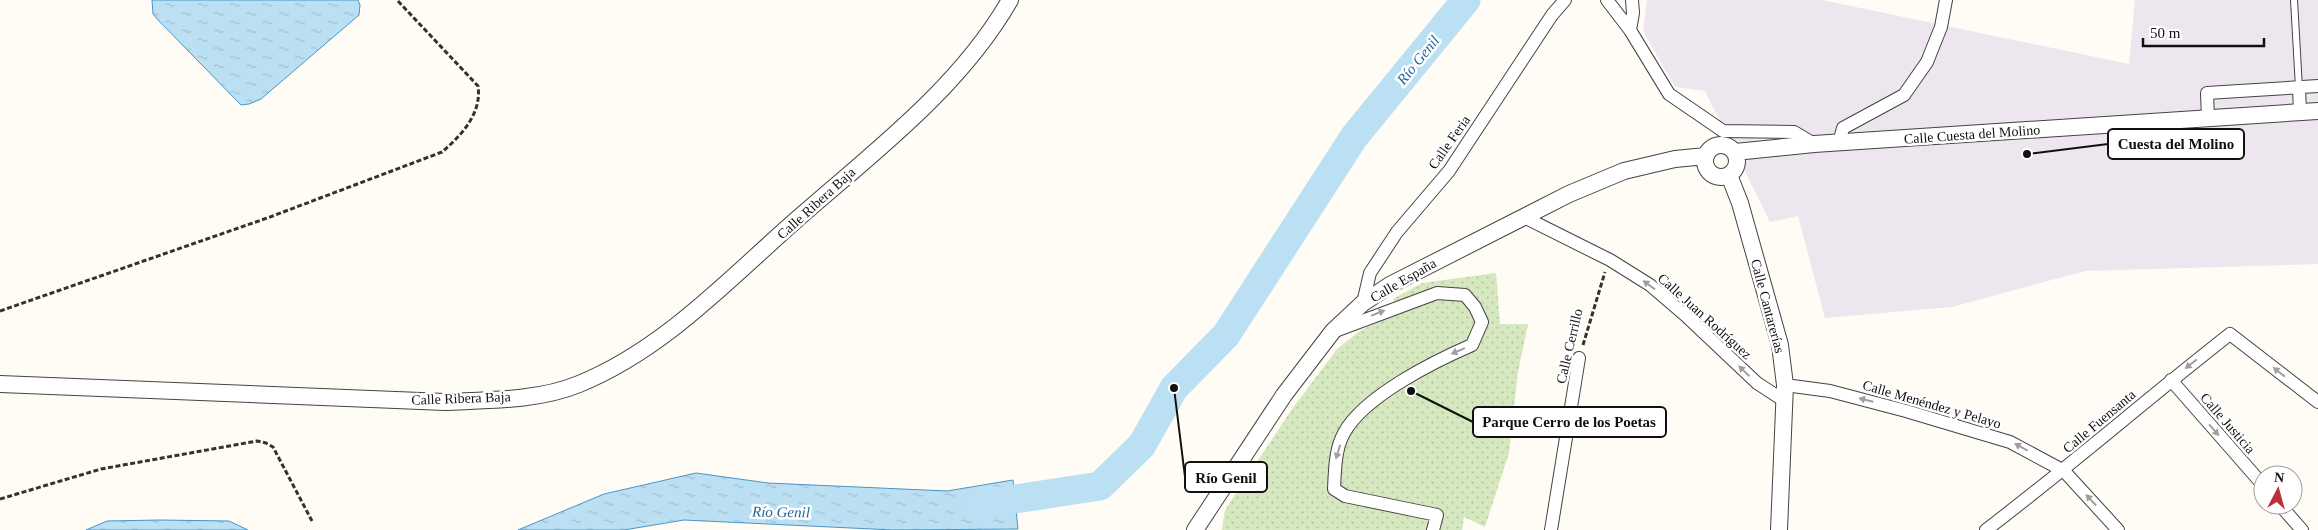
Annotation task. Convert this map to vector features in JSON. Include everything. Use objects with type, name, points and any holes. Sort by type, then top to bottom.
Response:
[{"type":"street","name":"Calle Ribera Baja","points":[[0,384],[444,402],[494,400],[577,385],[612,369],[649,347],[677,325],[845,178],[931,100],[967,61],[997,22],[1010,0]]},
{"type":"street","name":"Calle Feria","points":[[1363,303],[1370,273],[1392,240],[1449,170],[1552,15],[1565,0]]},
{"type":"street","points":[[1607,0],[1630,30],[1669,94],[1723,131],[1794,132],[1814,144]]},
{"type":"street","points":[[1630,30],[1633,13],[1632,0]]},
{"type":"street","points":[[1839,143],[1843,128],[1904,95],[1927,62],[1941,27],[1946,0]]},
{"type":"street","points":[[2208,118],[2207,93],[2318,86]]},
{"type":"street","points":[[2299,88],[2300,112]]},
{"type":"street","name":"Calle Cuesta del Molino","points":[[1735,152],[1814,144],[2318,111]]},
{"type":"street","points":[[1722,144],[1735,152],[1738,162],[1733,172],[1729,175],[1719,177],[1709,171],[1705,162],[1706,156],[1712,148],[1722,144]]},
{"type":"street","name":"Calle España","points":[[1195,530],[1284,395],[1333,331],[1363,303],[1390,285],[1569,194],[1624,171],[1666,161],[1706,156]]},
{"type":"street","name":"Calle Cantarerías","points":[[1729,175],[1740,203],[1780,345],[1784,392],[1779,530]]},
{"type":"street","name":"Calle Juan Rodríguez","points":[[1524,217],[1610,260],[1650,285],[1685,315],[1756,384],[1784,392]]},
{"type":"street","points":[[1333,331],[1437,293],[1465,295],[1475,306],[1482,322],[1472,346],[1428,365],[1393,387],[1362,411],[1344,432],[1335,460],[1334,488],[1345,496],[1437,515],[1433,530]]},
{"type":"street","name":"Calle Fuensanta","points":[[1986,530],[2064,471],[2171,380],[2230,334],[2318,402]]},
{"type":"street","name":"Calle Cerrillo","points":[[1551,530],[1579,358]]},
{"type":"street","name":"Calle Justicia","points":[[2171,380],[2253,474]]},
{"type":"street","name":"Calle Menéndez y Pelayo","points":[[1784,392],[1830,391],[2010,442],[2064,471],[2118,530]]},
{"type":"street","points":[[2289,515],[2302,530]]},
{"type":"lane","points":[[2294,0],[2299,88]]},
{"type":"path","points":[[0,311],[270,217],[442,152],[458,139],[474,116],[480,99],[478,86],[397,0]]},
{"type":"path","name":"Calle Cerrillo","points":[[1579,358],[1595,300],[1610,260]]},
{"type":"path","points":[[0,499],[101,469],[257,441],[272,447],[312,521]]},
{"type":"shaded area","points":[[1647,0],[1822,0],[2129,64],[2135,0],[2318,0],[2318,264],[2085,271],[1952,307],[1825,318],[1798,216],[1770,222],[1705,91],[1675,87],[1643,31]]},
{"type":"green space","points":[[1496,273],[1500,324],[1528,324],[1518,372],[1509,453],[1485,527],[1464,517],[1462,530],[1222,530],[1225,510],[1292,409],[1337,349],[1361,330],[1398,314],[1393,299],[1422,283]]},
{"type":"water","points":[[152,0],[358,0],[360,5],[359,15],[261,99],[241,105],[153,14]]},
{"type":"water","points":[[696,473],[768,483],[947,491],[1013,480],[1018,529],[893,530],[684,520],[624,530],[518,530],[604,494]]},
{"type":"water","points":[[107,521],[229,521],[248,530],[86,530]]},
{"type":"waterway","name":"Río Genil","points":[[976,505],[1100,486],[1142,445],[1174,388],[1226,335],[1354,137],[1466,0]]},
{"type":"place","name":"Cuesta del Molino","points":[[2027,154]]},
{"type":"place","name":"Río Genil","points":[[1174,388]]},
{"type":"place","name":"Parque Cerro de los Poetas","points":[[1411,391]]}]
